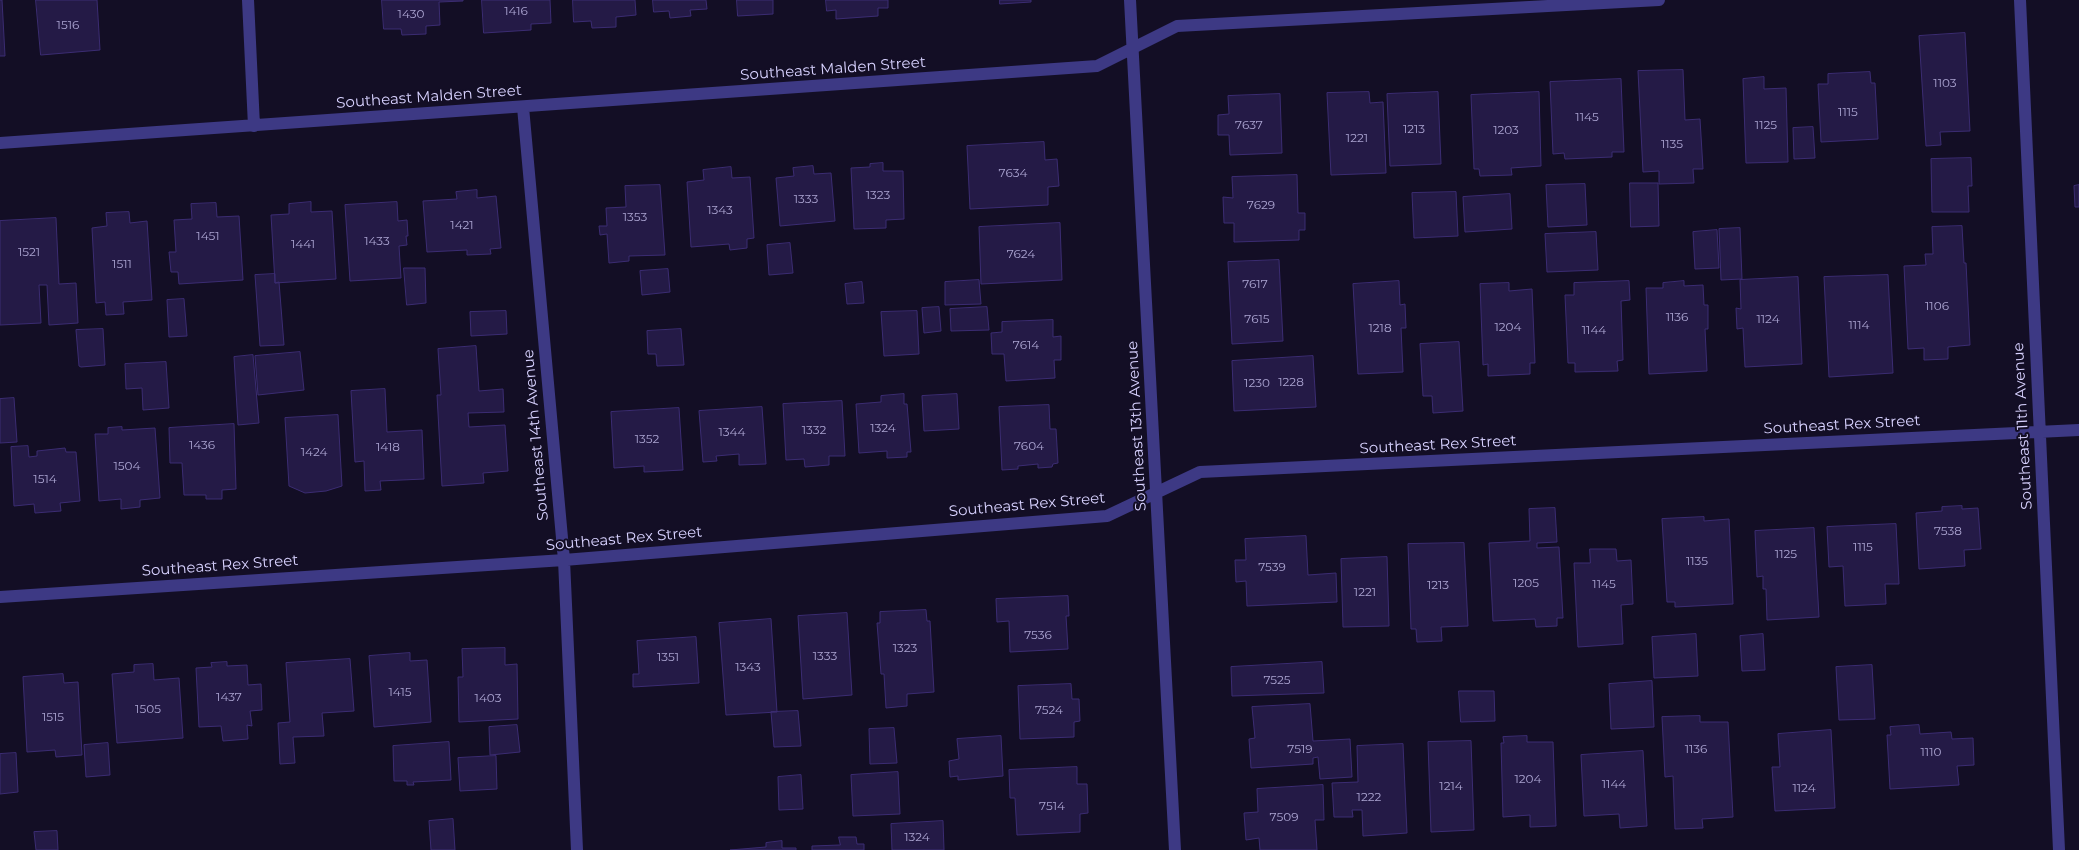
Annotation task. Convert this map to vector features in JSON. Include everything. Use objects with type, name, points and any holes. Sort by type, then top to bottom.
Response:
[{"type":"street","points":[[248,0],[254,126]]},
{"type":"street","name":"Southeast 13th Avenue","points":[[1130,0],[1175,850]]},
{"type":"street","name":"Southeast Malden Street","points":[[0,143],[1097,66],[1176,26],[1660,0]]},
{"type":"street","name":"Southeast 11th Avenue","points":[[2020,0],[2059,850]]},
{"type":"street","name":"Southeast 14th Avenue","points":[[523,107],[564,560],[577,850]]},
{"type":"street","name":"Southeast Rex Street","points":[[0,597],[564,560],[1107,516],[1200,472],[2079,430]]},
{"type":"building","points":[[0,0],[2,0],[5,56],[0,56]]},
{"type":"building","points":[[36,0],[97,0],[100,50],[41,55]]},
{"type":"building","points":[[382,0],[463,1],[439,2],[440,25],[426,26],[426,34],[402,35],[401,29],[384,29]]},
{"type":"building","points":[[482,0],[550,0],[551,23],[531,24],[531,30],[484,33]]},
{"type":"building","points":[[573,0],[635,0],[636,15],[616,17],[616,27],[592,28],[591,21],[574,22]]},
{"type":"building","points":[[653,0],[706,0],[707,9],[690,10],[691,16],[670,18],[669,11],[654,12]]},
{"type":"building","points":[[737,0],[773,0],[773,14],[738,16]]},
{"type":"building","points":[[826,0],[888,0],[888,8],[878,8],[878,16],[836,19],[836,10],[827,11]]},
{"type":"building","points":[[1000,0],[1031,0],[1031,2],[1000,4]]},
{"type":"building","points":[[1965,33],[1970,131],[1940,132],[1941,145],[1926,146],[1919,36]]},
{"type":"building","points":[[1683,70],[1685,120],[1700,119],[1703,169],[1693,169],[1694,183],[1659,184],[1659,171],[1643,172],[1638,71]]},
{"type":"building","points":[[1870,72],[1871,83],[1875,83],[1878,139],[1821,142],[1818,84],[1828,84],[1828,74]]},
{"type":"building","points":[[1764,77],[1764,89],[1786,88],[1788,162],[1746,163],[1743,79]]},
{"type":"building","points":[[1621,79],[1624,152],[1612,152],[1612,157],[1565,159],[1564,153],[1553,154],[1550,82]]},
{"type":"building","points":[[1369,92],[1370,103],[1383,102],[1386,173],[1331,175],[1327,93]]},
{"type":"building","points":[[1438,92],[1441,164],[1390,166],[1387,94]]},
{"type":"building","points":[[1539,92],[1541,166],[1511,168],[1512,175],[1480,176],[1479,169],[1474,169],[1471,95]]},
{"type":"building","points":[[1280,94],[1282,153],[1230,155],[1229,135],[1218,135],[1218,115],[1229,114],[1228,96]]},
{"type":"building","points":[[1813,127],[1815,158],[1794,159],[1793,128]]},
{"type":"building","points":[[1044,142],[1045,160],[1057,159],[1059,186],[1048,187],[1048,205],[970,209],[967,146]]},
{"type":"building","points":[[1971,158],[1972,186],[1968,186],[1969,212],[1932,212],[1931,159]]},
{"type":"building","points":[[883,163],[883,171],[903,171],[904,219],[886,220],[886,228],[854,229],[851,168],[870,167],[870,164]]},
{"type":"building","points":[[813,166],[814,174],[831,173],[835,221],[780,226],[776,178],[794,176],[793,168]]},
{"type":"building","points":[[731,167],[732,178],[750,177],[754,238],[747,239],[747,248],[730,250],[729,244],[691,247],[687,182],[704,180],[703,170]]},
{"type":"building","points":[[1297,175],[1298,213],[1305,213],[1305,230],[1299,230],[1299,240],[1234,242],[1234,223],[1224,223],[1223,197],[1233,198],[1232,177]]},
{"type":"building","points":[[1630,183],[1658,183],[1659,226],[1631,227]]},
{"type":"building","points":[[1585,184],[1587,225],[1548,227],[1546,185]]},
{"type":"building","points":[[660,185],[665,255],[629,256],[629,261],[609,263],[607,234],[600,235],[599,226],[607,226],[606,208],[626,207],[625,186]]},
{"type":"building","points":[[2079,185],[2079,207],[2075,207],[2074,186]]},
{"type":"building","points":[[477,190],[477,198],[496,196],[501,248],[490,249],[491,254],[467,255],[467,250],[427,252],[423,201],[457,199],[456,192]]},
{"type":"building","points":[[1456,192],[1458,236],[1414,238],[1412,193]]},
{"type":"building","points":[[1510,194],[1512,229],[1465,232],[1463,197]]},
{"type":"building","points":[[311,202],[311,212],[332,211],[336,279],[275,283],[271,215],[289,214],[289,204]]},
{"type":"building","points":[[397,202],[398,221],[407,220],[408,236],[406,236],[407,245],[399,246],[401,278],[350,281],[345,205]]},
{"type":"building","points":[[216,203],[217,217],[239,216],[243,280],[179,284],[178,272],[171,272],[169,252],[176,252],[174,220],[192,219],[191,204]]},
{"type":"building","points":[[129,212],[130,223],[147,221],[152,300],[123,302],[124,314],[106,315],[105,302],[96,303],[92,228],[107,226],[106,213]]},
{"type":"building","points":[[56,218],[59,284],[76,283],[78,323],[49,325],[47,285],[39,285],[41,323],[0,325],[0,221]]},
{"type":"building","points":[[1060,223],[1062,280],[981,284],[979,227]]},
{"type":"building","points":[[1962,226],[1964,263],[1966,263],[1970,345],[1948,347],[1948,359],[1924,360],[1924,348],[1908,349],[1904,266],[1926,265],[1925,254],[1933,254],[1932,227]]},
{"type":"building","points":[[1740,228],[1742,279],[1721,280],[1719,229]]},
{"type":"building","points":[[1717,230],[1719,268],[1695,269],[1693,232]]},
{"type":"building","points":[[1596,232],[1598,270],[1547,272],[1545,234]]},
{"type":"building","points":[[790,243],[793,273],[769,275],[767,245]]},
{"type":"building","points":[[1279,260],[1283,341],[1232,344],[1228,262]]},
{"type":"building","points":[[404,268],[425,268],[426,303],[407,305]]},
{"type":"building","points":[[668,269],[670,292],[642,295],[640,271]]},
{"type":"building","points":[[275,274],[275,283],[279,282],[284,345],[260,346],[255,275]]},
{"type":"building","points":[[1888,275],[1893,373],[1829,377],[1824,277]]},
{"type":"building","points":[[1798,277],[1802,364],[1745,367],[1743,328],[1737,329],[1736,308],[1741,309],[1740,280]]},
{"type":"building","points":[[979,280],[981,304],[945,305],[945,282]]},
{"type":"building","points":[[1399,281],[1400,305],[1405,304],[1406,328],[1401,328],[1403,372],[1358,374],[1353,284]]},
{"type":"building","points":[[1629,281],[1630,300],[1621,301],[1623,360],[1617,361],[1618,371],[1575,372],[1575,363],[1568,363],[1565,295],[1574,295],[1574,283]]},
{"type":"building","points":[[1684,281],[1684,286],[1703,285],[1704,305],[1708,305],[1708,329],[1705,329],[1707,371],[1649,374],[1646,288],[1663,288],[1663,283]]},
{"type":"building","points":[[862,282],[864,303],[847,304],[845,284]]},
{"type":"building","points":[[1509,283],[1509,291],[1532,289],[1535,363],[1530,363],[1530,374],[1488,376],[1488,364],[1483,365],[1480,284]]},
{"type":"building","points":[[184,299],[187,336],[169,337],[167,300]]},
{"type":"building","points":[[939,307],[941,331],[924,333],[922,308]]},
{"type":"building","points":[[987,307],[989,330],[951,331],[950,309]]},
{"type":"building","points":[[506,311],[507,334],[471,336],[470,312]]},
{"type":"building","points":[[917,311],[919,354],[884,356],[881,312]]},
{"type":"building","points":[[1053,320],[1053,337],[1061,336],[1061,360],[1054,360],[1055,378],[1006,381],[1004,354],[992,354],[991,333],[1002,332],[1002,322]]},
{"type":"building","points":[[103,329],[105,365],[79,366],[76,330]]},
{"type":"building","points":[[681,329],[684,365],[657,366],[656,354],[648,354],[647,331]]},
{"type":"building","points":[[1459,342],[1463,411],[1433,413],[1432,396],[1423,396],[1420,344]]},
{"type":"building","points":[[476,346],[479,391],[503,389],[504,412],[468,413],[469,427],[505,425],[508,471],[483,473],[484,483],[442,486],[437,395],[441,395],[438,349]]},
{"type":"building","points":[[300,352],[304,390],[258,395],[255,356]]},
{"type":"building","points":[[253,355],[259,423],[238,425],[234,357]]},
{"type":"building","points":[[1313,356],[1316,407],[1234,411],[1232,361]]},
{"type":"building","points":[[166,362],[169,408],[143,410],[142,388],[126,389],[125,364]]},
{"type":"building","points":[[385,389],[387,432],[422,430],[424,479],[380,481],[381,490],[365,491],[364,461],[355,462],[351,391]]},
{"type":"building","points":[[904,394],[904,404],[907,404],[911,452],[907,452],[907,457],[887,458],[887,451],[859,453],[856,404],[881,402],[881,396]]},
{"type":"building","points":[[957,394],[959,429],[924,431],[922,396]]},
{"type":"building","points":[[14,398],[17,442],[0,443],[0,399]]},
{"type":"building","points":[[842,401],[845,456],[829,456],[829,465],[805,467],[804,459],[786,460],[783,404]]},
{"type":"building","points":[[1049,405],[1050,429],[1056,429],[1058,463],[1053,464],[1052,467],[1038,468],[1038,464],[1018,466],[1018,469],[1002,470],[999,407]]},
{"type":"building","points":[[762,407],[766,464],[739,465],[739,454],[716,456],[717,461],[703,462],[699,411]]},
{"type":"building","points":[[679,408],[683,470],[644,472],[644,466],[614,468],[611,412]]},
{"type":"building","points":[[338,415],[342,486],[326,491],[305,493],[289,486],[285,418]]},
{"type":"building","points":[[234,424],[236,489],[222,490],[222,499],[206,499],[206,495],[184,495],[182,463],[170,463],[169,428]]},
{"type":"building","points":[[122,427],[122,430],[155,428],[160,498],[140,500],[140,507],[121,509],[121,499],[99,501],[95,434],[108,434],[108,428]]},
{"type":"building","points":[[28,446],[29,457],[37,456],[37,451],[65,448],[66,452],[76,452],[80,501],[60,503],[61,511],[35,513],[34,504],[14,506],[11,447]]},
{"type":"building","points":[[1962,506],[1962,509],[1978,508],[1981,549],[1964,550],[1965,566],[1919,569],[1916,513],[1942,511],[1942,507]]},
{"type":"building","points":[[1555,508],[1557,542],[1537,543],[1537,548],[1559,547],[1563,618],[1557,618],[1557,626],[1536,627],[1535,619],[1493,621],[1489,543],[1530,541],[1529,509]]},
{"type":"building","points":[[1704,517],[1704,521],[1729,519],[1733,604],[1675,607],[1675,602],[1667,602],[1662,519]]},
{"type":"building","points":[[1896,524],[1899,584],[1885,584],[1886,604],[1845,606],[1843,566],[1829,567],[1827,527]]},
{"type":"building","points":[[1814,528],[1819,617],[1767,620],[1766,589],[1763,589],[1763,576],[1757,577],[1755,531]]},
{"type":"building","points":[[1306,536],[1308,575],[1336,573],[1337,602],[1247,606],[1246,581],[1236,582],[1235,560],[1246,560],[1245,539]]},
{"type":"building","points":[[1464,543],[1468,626],[1441,627],[1442,641],[1417,642],[1416,629],[1411,629],[1408,544]]},
{"type":"building","points":[[1590,549],[1616,549],[1617,561],[1631,560],[1633,604],[1621,605],[1623,644],[1578,647],[1574,563],[1590,563]]},
{"type":"building","points":[[1387,557],[1389,626],[1343,627],[1341,559]]},
{"type":"building","points":[[1068,596],[1069,616],[1066,616],[1068,649],[1010,652],[1009,621],[997,622],[996,599]]},
{"type":"building","points":[[926,610],[927,621],[930,621],[934,692],[907,694],[907,706],[886,708],[884,674],[881,674],[877,623],[880,623],[880,612]]},
{"type":"building","points":[[847,613],[852,695],[803,699],[798,616]]},
{"type":"building","points":[[771,619],[777,712],[726,715],[719,623]]},
{"type":"building","points":[[1696,634],[1698,676],[1654,678],[1652,637]]},
{"type":"building","points":[[1763,634],[1765,670],[1742,671],[1740,636]]},
{"type":"building","points":[[696,637],[699,683],[633,687],[633,674],[639,674],[637,641]]},
{"type":"building","points":[[505,648],[505,665],[517,664],[518,719],[459,722],[458,677],[463,677],[462,649]]},
{"type":"building","points":[[410,653],[410,661],[427,660],[431,722],[374,727],[369,656]]},
{"type":"building","points":[[350,659],[354,711],[322,713],[324,736],[293,737],[295,763],[280,764],[278,723],[290,722],[286,663]]},
{"type":"building","points":[[227,662],[227,666],[247,665],[248,685],[261,684],[262,710],[250,711],[252,726],[247,725],[248,739],[223,741],[221,726],[199,727],[196,668],[212,667],[211,663]]},
{"type":"building","points":[[1322,662],[1324,693],[1232,696],[1231,667]]},
{"type":"building","points":[[153,664],[154,680],[179,678],[183,738],[117,743],[112,674],[134,672],[134,665]]},
{"type":"building","points":[[1872,665],[1875,719],[1839,720],[1836,667]]},
{"type":"building","points":[[63,674],[64,683],[78,682],[82,755],[56,757],[55,750],[27,752],[23,677]]},
{"type":"building","points":[[1652,681],[1654,727],[1611,729],[1609,684]]},
{"type":"building","points":[[1071,684],[1072,699],[1079,699],[1080,721],[1074,722],[1074,737],[1020,739],[1018,686]]},
{"type":"building","points":[[1459,691],[1494,691],[1495,721],[1461,722]]},
{"type":"building","points":[[1310,704],[1313,741],[1350,739],[1352,777],[1320,779],[1318,757],[1313,758],[1313,764],[1251,768],[1249,739],[1255,738],[1252,707]]},
{"type":"building","points":[[798,711],[801,746],[774,747],[771,712]]},
{"type":"building","points":[[1700,716],[1700,722],[1728,722],[1733,817],[1702,819],[1703,828],[1675,829],[1673,776],[1665,777],[1662,717]]},
{"type":"building","points":[[517,725],[520,752],[490,755],[489,727]]},
{"type":"building","points":[[1919,725],[1920,734],[1951,732],[1952,739],[1973,738],[1974,765],[1957,766],[1959,785],[1890,789],[1887,735],[1891,735],[1890,727]]},
{"type":"building","points":[[894,728],[897,763],[870,764],[869,729]]},
{"type":"building","points":[[1831,730],[1835,808],[1775,811],[1772,767],[1780,767],[1778,734]]},
{"type":"building","points":[[1001,736],[1003,776],[958,780],[958,776],[950,777],[949,761],[959,759],[957,739]]},
{"type":"building","points":[[1527,736],[1527,742],[1553,742],[1556,826],[1530,827],[1530,815],[1503,817],[1501,743],[1504,743],[1503,737]]},
{"type":"building","points":[[1471,741],[1474,830],[1431,832],[1428,742]]},
{"type":"building","points":[[449,742],[451,780],[413,782],[414,785],[407,785],[407,781],[394,781],[393,746]]},
{"type":"building","points":[[108,743],[110,775],[86,777],[84,745]]},
{"type":"building","points":[[1403,744],[1407,833],[1363,836],[1362,810],[1352,810],[1353,817],[1334,817],[1332,783],[1358,782],[1357,746]]},
{"type":"building","points":[[1643,751],[1647,826],[1620,828],[1619,814],[1584,816],[1581,755]]},
{"type":"building","points":[[16,753],[18,792],[0,794],[0,754]]},
{"type":"building","points":[[496,756],[497,789],[460,791],[458,758]]},
{"type":"building","points":[[1077,767],[1077,784],[1087,784],[1088,813],[1080,814],[1080,832],[1017,835],[1015,798],[1010,798],[1009,770]]},
{"type":"building","points":[[898,772],[900,814],[853,816],[851,775]]},
{"type":"building","points":[[801,775],[803,809],[779,810],[778,777]]},
{"type":"building","points":[[1323,785],[1324,820],[1315,820],[1317,850],[1260,850],[1259,838],[1246,840],[1244,813],[1258,812],[1257,789]]},
{"type":"building","points":[[453,819],[455,850],[431,850],[429,821]]},
{"type":"building","points":[[943,821],[944,850],[892,850],[891,824]]},
{"type":"building","points":[[57,831],[58,850],[36,850],[34,832]]},
{"type":"building","points":[[839,837],[856,837],[857,844],[864,844],[864,850],[812,850],[812,846],[840,845]]},
{"type":"building","points":[[782,841],[782,848],[796,848],[796,850],[730,850],[766,847],[766,843]]}]
